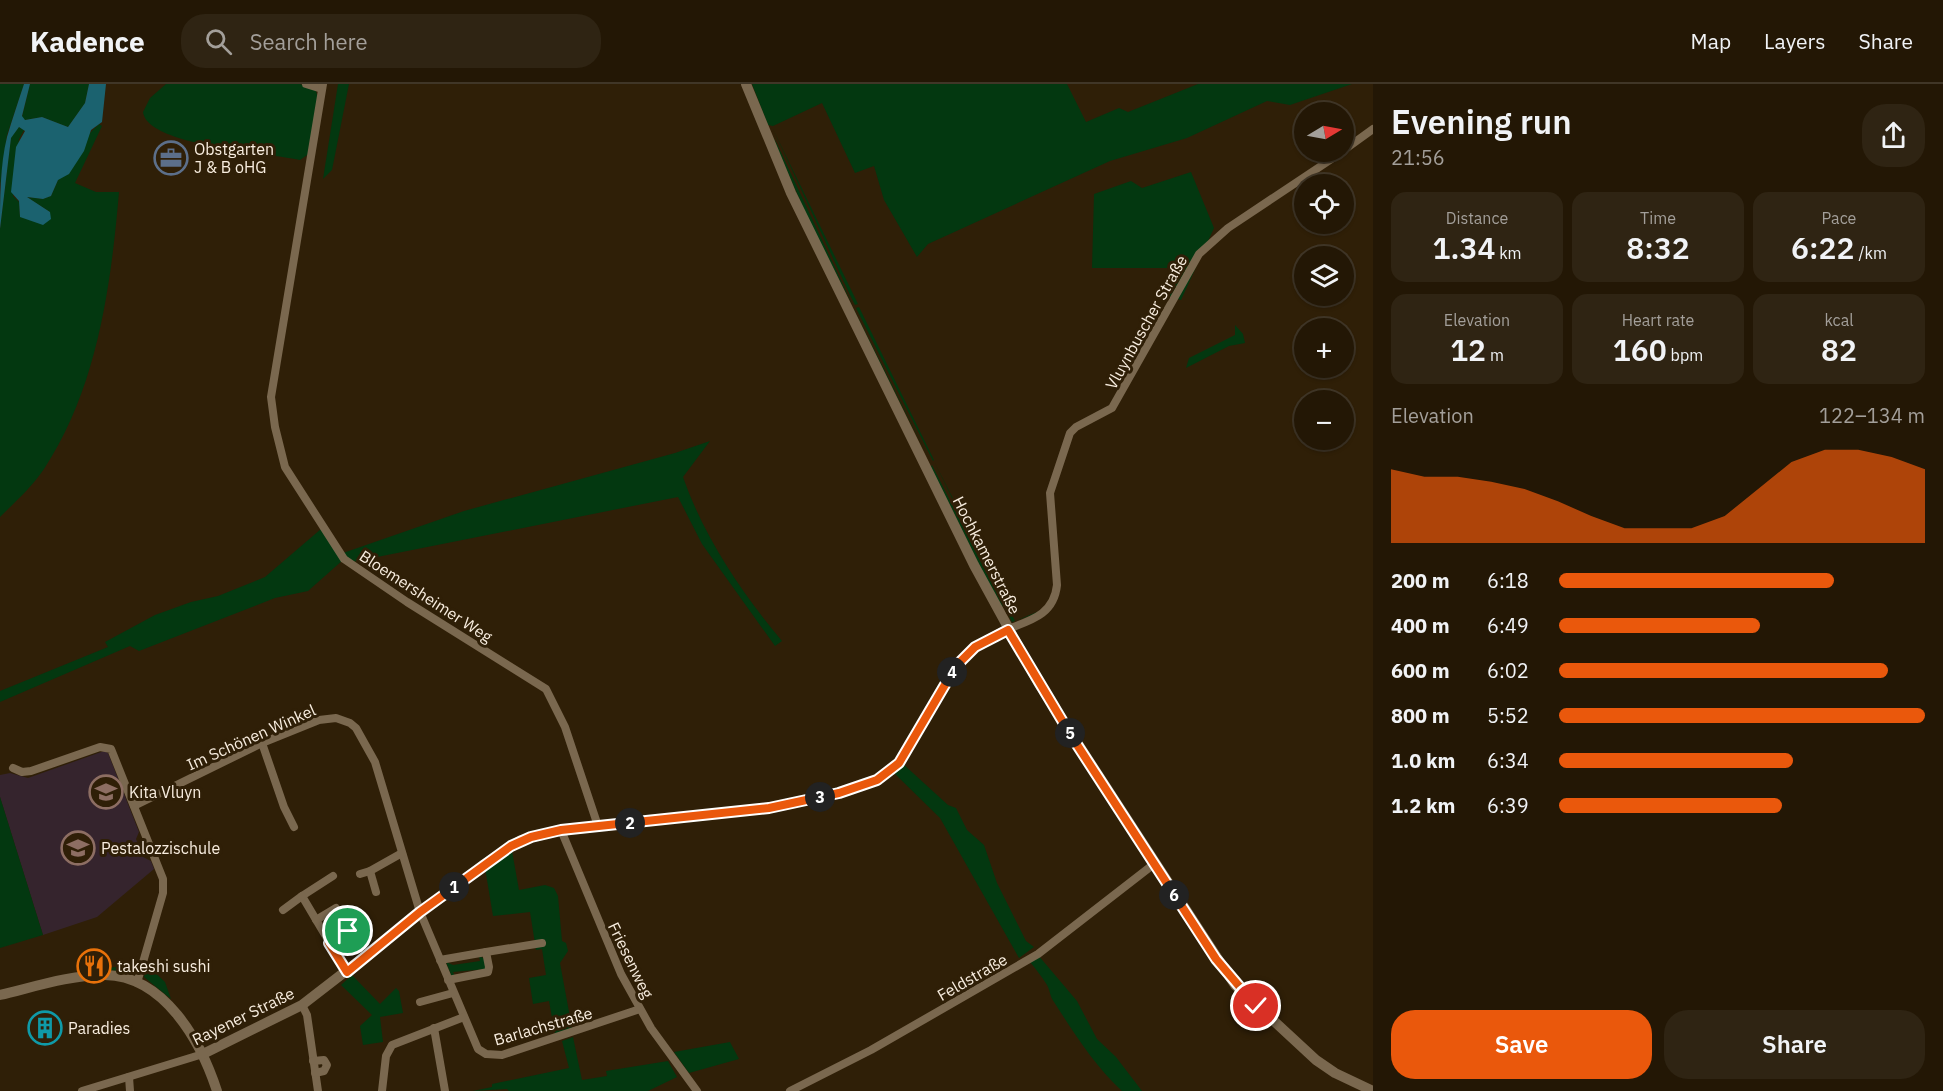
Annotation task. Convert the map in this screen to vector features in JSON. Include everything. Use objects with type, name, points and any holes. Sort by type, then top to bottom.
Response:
[{"type":"street","points":[[306,84],[323,87]]},
{"type":"street","name":"Hochkamerstraße","points":[[746,84],[791,193],[1008,630],[1045,693],[1216,959],[1244,995],[1316,1060],[1344,1078],[1373,1091]]},
{"type":"street","name":"Bloemersheimer Weg","points":[[323,87],[271,397],[275,427],[285,467],[344,559],[546,689],[565,727],[598,826]]},
{"type":"street","name":"Vluynbuscher Straße","points":[[1354,143],[1373,129]]},
{"type":"street","name":"Vluynbuscher Straße","points":[[1008,630],[1044,613],[1054,600],[1057,585],[1050,493],[1070,433],[1076,427],[1112,408],[1199,254],[1228,228],[1327,162]]},
{"type":"street","name":"Rayener Straße","points":[[82,1091],[203,1054],[302,1005],[347,972],[420,912],[511,846],[531,837],[561,830],[769,808],[839,793],[877,780],[899,763],[931,705],[961,660],[983,641],[1008,630]]},
{"type":"street","name":"Im Schönen Winkel","points":[[134,806],[262,743],[328,718],[344,720],[357,728],[375,762],[420,912]]},
{"type":"street","points":[[262,743],[284,807],[294,827]]},
{"type":"street","points":[[13,768],[22,772],[30,771],[106,746],[111,749],[163,879],[163,893],[138,983]]},
{"type":"street","name":"Friesenweg","points":[[561,830],[596,919],[640,1009],[697,1091]]},
{"type":"street","points":[[360,874],[402,853]]},
{"type":"street","name":"Feldstraße","points":[[790,1091],[871,1050],[1038,954],[1154,864]]},
{"type":"street","points":[[370,871],[376,892]]},
{"type":"street","points":[[283,910],[333,876]]},
{"type":"street","points":[[302,896],[347,972]]},
{"type":"street","points":[[316,920],[336,908]]},
{"type":"street","name":"Barlachstraße","points":[[420,912],[478,1049],[486,1054],[502,1054],[568,1035],[640,1009]]},
{"type":"street","points":[[329,943],[348,931]]},
{"type":"street","points":[[440,960],[542,943]]},
{"type":"street","points":[[448,980],[488,972],[486,952]]},
{"type":"street","points":[[0,995],[88,976],[121,977],[138,983],[158,997],[183,1021],[203,1054],[217,1091]]},
{"type":"street","points":[[420,1002],[453,993]]},
{"type":"street","points":[[302,1005],[307,1015],[318,1091]]},
{"type":"street","points":[[382,1091],[386,1056],[392,1046],[464,1017]]},
{"type":"street","points":[[434,1028],[445,1091]]},
{"type":"street","points":[[314,1061],[324,1060],[327,1065],[324,1071],[315,1073]]},
{"type":"street","points":[[129,1077],[130,1091]]},
{"type":"shaded area","name":"Pestalozzischule","points":[[104,751],[108,753],[139,832],[136,839],[143,857],[151,861],[154,869],[97,917],[43,935],[0,797],[0,775],[10,773],[28,778]]},
{"type":"green space","points":[[0,84],[24,84],[7,135],[0,186]]},
{"type":"green space","points":[[30,84],[89,84],[85,103],[68,127],[42,117],[25,120],[22,117]]},
{"type":"green space","points":[[166,84],[300,84],[316,91],[319,102],[310,153],[300,160],[212,146],[165,133],[150,124],[143,112],[150,98]]},
{"type":"green space","points":[[338,84],[349,84],[332,170],[323,179]]},
{"type":"green space","points":[[752,84],[1067,84],[1086,122],[1119,108],[1128,112],[1198,84],[1352,84],[1290,105],[1267,101],[1187,138],[1110,161],[928,244],[917,257],[884,200],[874,166],[855,173],[822,103],[773,126],[768,125]]},
{"type":"green space","points":[[99,124],[102,126],[75,183],[96,192],[119,192],[106,300],[98,336],[77,405],[62,438],[39,476],[0,517],[0,229],[11,137],[19,127],[24,130],[19,139],[13,196],[19,202],[20,217],[50,212],[27,197],[43,199],[51,196],[58,180],[86,137]]},
{"type":"green space","points":[[773,129],[858,304],[855,305],[850,295]]},
{"type":"green space","points":[[770,132],[777,144],[853,306],[811,225]]},
{"type":"green space","points":[[1191,172],[1214,228],[1181,300],[1164,295],[1174,268],[1092,268],[1094,194],[1131,181],[1142,188]]},
{"type":"green space","points":[[859,307],[934,460],[933,461],[856,308]]},
{"type":"green space","points":[[854,310],[931,462],[853,311]]},
{"type":"green space","points":[[1235,325],[1243,334],[1245,343],[1229,346],[1186,368],[1189,358],[1235,335]]},
{"type":"green space","points":[[710,441],[683,477],[702,521],[725,563],[752,603],[782,641],[775,646],[702,544],[678,497],[352,562],[343,553],[464,511],[675,453]]},
{"type":"green space","points":[[935,463],[1015,621],[1012,622]]},
{"type":"green space","points":[[932,465],[1003,606],[1000,607]]},
{"type":"green space","points":[[321,529],[343,560],[308,591],[275,598],[139,651],[130,646],[0,702],[0,691],[108,647],[105,642],[155,615],[191,602],[218,596],[265,577]]},
{"type":"green space","points":[[1054,594],[1041,612],[1016,621],[1042,610]]},
{"type":"green space","points":[[902,763],[948,805],[956,808],[967,830],[984,845],[997,883],[1026,941],[1034,947],[1019,958],[940,818],[894,773]]},
{"type":"green space","points":[[0,797],[43,935],[0,948]]},
{"type":"green space","points":[[512,851],[519,890],[545,885],[554,888],[558,896],[562,941],[566,943],[568,951],[560,963],[572,1028],[555,1034],[549,1001],[533,1004],[529,978],[546,975],[542,949],[536,950],[530,912],[493,916],[485,868]]},
{"type":"green space","points":[[1038,955],[1077,1001],[1097,1039],[1116,1057],[1142,1091],[1122,1091],[1093,1060],[1053,1000],[1045,982],[1030,962]]},
{"type":"green space","points":[[479,956],[485,959],[486,969],[453,972],[455,976],[452,977],[446,962],[453,965],[480,961]]},
{"type":"green space","points":[[139,964],[135,973],[100,969]]},
{"type":"green space","points":[[147,965],[165,982],[171,999],[144,977]]},
{"type":"green space","points":[[352,975],[380,1004],[396,988],[399,991],[403,1013],[380,1017],[383,1042],[363,1045],[360,1026],[372,1015],[341,985]]},
{"type":"green space","points":[[573,1037],[582,1080],[607,1076],[606,1071],[668,1061],[677,1077],[648,1091],[509,1091],[507,1089],[473,1091],[492,1087],[492,1084],[569,1068],[562,1041]]},
{"type":"green space","points":[[730,1042],[739,1059],[689,1073],[674,1052]]},
{"type":"water","points":[[24,84],[30,84],[22,116],[25,120],[42,117],[68,127],[85,103],[89,84],[106,84],[102,122],[91,130],[84,151],[69,174],[58,180],[51,196],[43,199],[27,197],[50,212],[51,219],[43,225],[20,217],[19,201],[11,192],[16,147],[25,131],[19,127],[11,138],[0,229],[3,159]]},
{"type":"place","name":"Obstgarten J & B oHG","points":[[171,158]]},
{"type":"place","name":"Kita Vluyn","points":[[106,792]]},
{"type":"place","name":"Pestalozzischule","points":[[78,848]]},
{"type":"place","name":"takeshi sushi","points":[[94,966]]},
{"type":"place","name":"Paradies","points":[[45,1028]]},
{"type":"route","points":[[348,931],[329,943],[347,972],[420,912],[521,840],[551,831],[769,808],[839,793],[877,780],[899,763],[956,666],[983,641],[1008,630],[1072,737],[1216,959],[1244,995],[1256,1006]]}]
